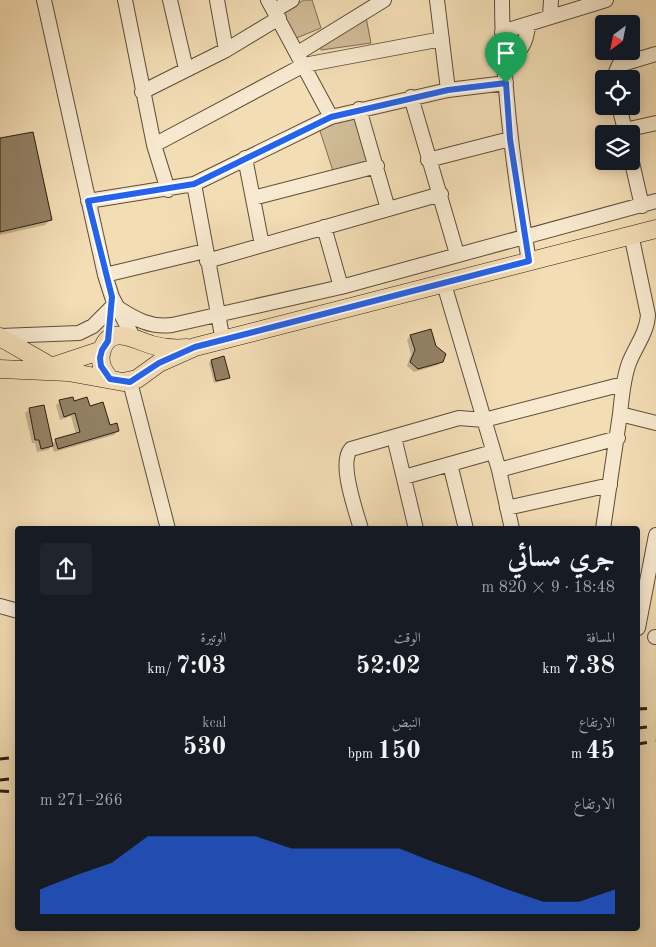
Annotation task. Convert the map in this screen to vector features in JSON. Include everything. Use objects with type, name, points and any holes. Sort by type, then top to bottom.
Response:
[{"type":"main road","points":[[46,369],[105,346],[120,335],[166,348],[195,347],[656,229]]},
{"type":"main road","points":[[0,336],[46,369]]},
{"type":"main road","points":[[136,338],[147,352],[146,367],[137,378]]},
{"type":"main road","points":[[105,346],[101,366],[110,379]]},
{"type":"main road","points":[[0,369],[46,369],[110,379],[137,378],[159,363],[195,347]]},
{"type":"street","points":[[44,0],[105,275],[114,304],[136,338]]},
{"type":"street","points":[[126,0],[142,92],[154,145],[168,190]]},
{"type":"street","points":[[170,0],[186,69]]},
{"type":"street","points":[[217,0],[226,50]]},
{"type":"street","points":[[142,92],[226,50],[274,9],[292,0]]},
{"type":"street","points":[[154,145],[301,59],[382,0]]},
{"type":"street","points":[[437,0],[448,90]]},
{"type":"street","points":[[502,0],[502,32],[510,139],[529,261]]},
{"type":"street","points":[[550,17],[551,0]]},
{"type":"street","points":[[502,32],[550,17],[585,3],[606,0]]},
{"type":"street","points":[[274,9],[331,117]]},
{"type":"street","points":[[504,63],[522,49],[528,34],[528,24]]},
{"type":"street","points":[[301,59],[442,39]]},
{"type":"street","points":[[617,70],[619,65],[656,54]]},
{"type":"street","points":[[88,201],[168,190],[194,184],[331,117],[359,109],[448,90],[506,83]]},
{"type":"street","points":[[411,97],[428,160],[441,194],[457,254]]},
{"type":"street","points":[[359,109],[388,209]]},
{"type":"street","points":[[640,128],[656,123]]},
{"type":"street","points":[[428,160],[510,139]]},
{"type":"street","points":[[245,158],[262,245]]},
{"type":"street","points":[[253,198],[377,166]]},
{"type":"street","points":[[634,170],[642,206]]},
{"type":"street","points":[[194,184],[222,341]]},
{"type":"street","points":[[105,275],[262,245],[441,194]]},
{"type":"street","points":[[114,304],[138,320],[158,326],[172,325],[341,287],[656,201]]},
{"type":"street","points":[[324,227],[341,287]]},
{"type":"street","points":[[603,526],[618,438],[623,384],[628,365],[646,329],[648,315],[632,234]]},
{"type":"street","points":[[444,284],[494,452],[511,526]]},
{"type":"street","points":[[0,336],[79,334],[93,326],[114,304]]},
{"type":"street","points":[[105,346],[114,304]]},
{"type":"street","points":[[137,378],[167,526]]},
{"type":"street","points":[[360,526],[345,467],[347,453],[351,449],[459,418],[484,420],[623,384]]},
{"type":"street","points":[[620,414],[656,423]]},
{"type":"street","points":[[394,437],[415,526]]},
{"type":"street","points":[[499,470],[618,438]]},
{"type":"street","points":[[404,477],[494,452]]},
{"type":"street","points":[[450,464],[465,526]]},
{"type":"street","points":[[507,508],[610,485]]},
{"type":"street","points":[[640,618],[656,535]]},
{"type":"street","points":[[0,606],[15,610]]},
{"type":"shaded area","points":[[304,0],[312,0],[321,28],[294,39],[282,13]]},
{"type":"shaded area","points":[[365,12],[371,43],[321,50],[321,44]]},
{"type":"shaded area","points":[[356,115],[370,161],[333,171],[319,128]]},
{"type":"building","points":[[33,132],[52,220],[0,232],[0,138]]},
{"type":"building","points":[[431,329],[436,346],[446,354],[443,362],[418,369],[410,362],[415,350],[410,335]]},
{"type":"building","points":[[224,356],[230,378],[216,381],[211,360]]},
{"type":"building","points":[[73,397],[74,401],[87,397],[90,406],[103,402],[110,425],[117,423],[119,431],[58,449],[55,439],[80,432],[75,413],[64,417],[59,400]]},
{"type":"building","points":[[44,405],[53,446],[41,449],[39,440],[35,440],[29,408]]},
{"type":"railway","points":[[640,709],[656,708]]},
{"type":"railway","points":[[640,728],[656,726]]},
{"type":"railway","points":[[640,744],[656,741]]},
{"type":"railway","points":[[0,759],[15,757]]},
{"type":"railway","points":[[0,780],[15,778]]},
{"type":"railway","points":[[0,791],[15,792]]},
{"type":"route","points":[[506,83],[510,139],[529,261],[195,347],[159,363],[130,382],[110,379],[105,373],[101,366],[100,358],[104,345],[108,341],[112,297],[88,201],[168,190],[194,184],[331,117],[359,109],[448,90],[506,83]]}]
